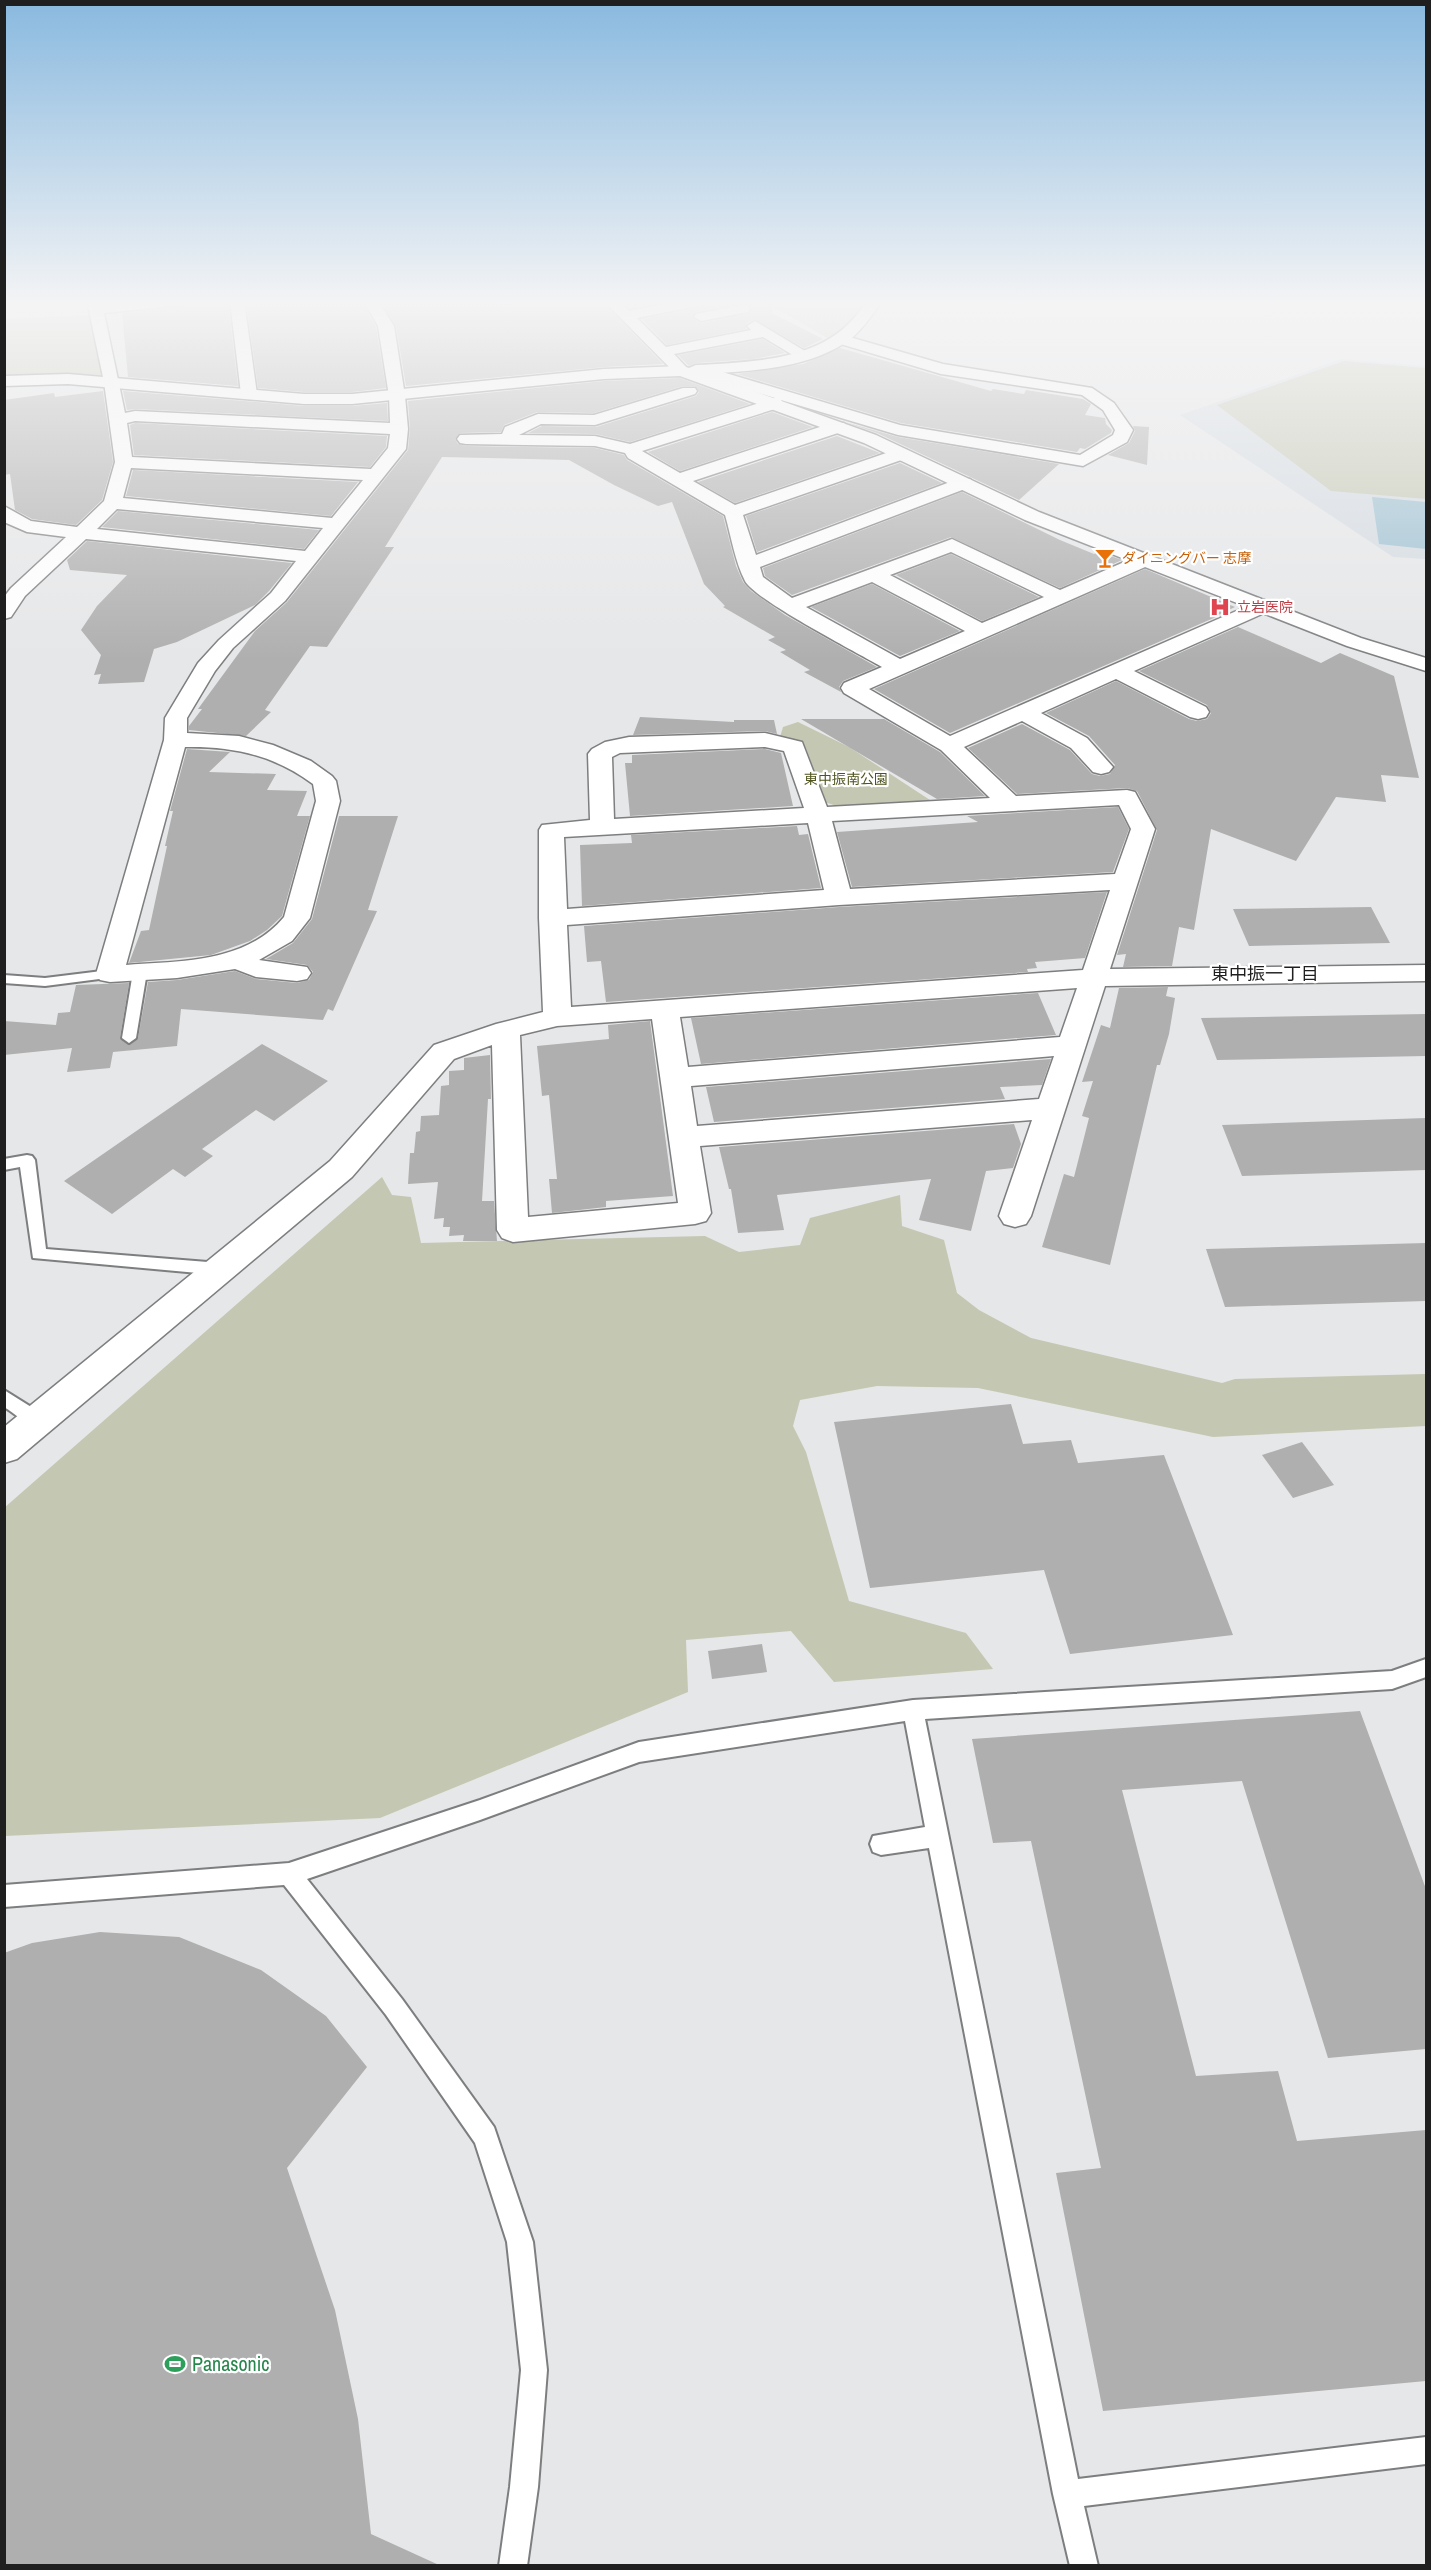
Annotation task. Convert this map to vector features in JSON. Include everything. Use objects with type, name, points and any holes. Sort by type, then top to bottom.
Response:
[{"type":"street","points":[[4,613],[18,592],[112,503],[124,462],[118,421]]},
{"type":"street","points":[[235,421],[399,429]]},
{"type":"street","points":[[175,740],[228,741],[272,752],[306,766],[324,780],[328,801],[297,918],[283,935],[258,951],[225,963],[110,974],[175,740],[176,718],[206,668],[226,644],[278,597],[396,449],[399,421]]},
{"type":"street","points":[[509,440],[511,430],[533,421]]},
{"type":"street","points":[[695,421],[704,425]]},
{"type":"street","points":[[466,439],[595,441],[631,449],[717,421]]},
{"type":"street","points":[[822,421],[901,454],[1032,516],[1354,642],[1426,665]]},
{"type":"street","points":[[865,421],[994,447],[1083,461],[1121,438],[1124,430],[1119,421]]},
{"type":"street","points":[[678,480],[838,427]]},
{"type":"street","points":[[631,449],[634,454],[733,512],[754,580],[790,606],[898,667]]},
{"type":"street","points":[[733,512],[901,454]]},
{"type":"street","points":[[124,462],[376,475]]},
{"type":"street","points":[[748,565],[964,483]]},
{"type":"street","points":[[112,503],[336,524]]},
{"type":"street","points":[[4,511],[8,517],[27,526],[310,557]]},
{"type":"street","points":[[790,606],[952,545],[1060,597]]},
{"type":"street","points":[[1010,804],[949,745],[852,688],[1145,560]]},
{"type":"street","points":[[874,575],[981,631]]},
{"type":"street","points":[[949,745],[1264,606]]},
{"type":"street","points":[[1116,671],[1198,712]]},
{"type":"street","points":[[1023,712],[1078,743],[1101,767]]},
{"type":"street","points":[[602,827],[600,754],[613,747],[629,744],[765,740],[794,747],[818,814],[839,897]]},
{"type":"street","points":[[557,1017],[552,918],[551,830],[1127,797],[1143,829],[1015,1216]]},
{"type":"street","points":[[552,918],[839,897],[1126,881]]},
{"type":"street","points":[[236,959],[256,969],[297,973]]},
{"type":"street","points":[[4,1448],[341,1169],[444,1052],[506,1030],[557,1017],[1094,978],[1426,973]]},
{"type":"street","points":[[506,1030],[513,1230],[695,1213],[665,1009]]},
{"type":"street","points":[[675,1078],[1071,1045]]},
{"type":"street","points":[[684,1137],[1051,1108]]},
{"type":"lane","points":[[129,1038],[140,972]]},
{"type":"lane","points":[[4,979],[45,982],[110,974]]},
{"type":"lane","points":[[4,1165],[27,1160],[39,1254],[220,1269]]},
{"type":"lane","points":[[4,1396],[38,1420]]},
{"type":"lane","points":[[4,1896],[289,1874],[480,1810],[639,1752],[913,1710],[1392,1680],[1426,1668]]},
{"type":"lane","points":[[913,1710],[1067,2494],[1084,2565]]},
{"type":"lane","points":[[881,1844],[937,1836]]},
{"type":"lane","points":[[289,1874],[394,2007],[485,2136],[520,2242],[534,2370],[524,2487],[513,2565]]},
{"type":"lane","points":[[1067,2494],[1426,2450]]},
{"type":"shaded area","points":[[1189,421],[1426,421],[1426,559],[1393,557]]},
{"type":"green space","points":[[1238,421],[1426,421],[1426,499],[1331,491]]},
{"type":"green space","name":"東中振南公園","points":[[798,722],[849,747],[933,802],[842,808],[825,802],[806,749],[780,737],[783,727]]},
{"type":"green space","points":[[382,1177],[392,1195],[411,1197],[421,1243],[705,1236],[739,1252],[800,1245],[810,1218],[900,1195],[902,1226],[944,1240],[957,1293],[979,1310],[1031,1338],[1222,1383],[1235,1379],[1426,1374],[1426,1426],[1213,1437],[978,1388],[877,1386],[800,1400],[793,1426],[806,1452],[849,1601],[966,1633],[993,1669],[834,1682],[791,1631],[686,1640],[688,1692],[380,1818],[5,1836],[4,1508]]},
{"type":"water","points":[[1372,497],[1426,502],[1426,549],[1379,544]]},
{"type":"building","points":[[4,421],[107,421],[113,462],[102,500],[76,525],[32,519],[15,510],[10,474],[4,475]]},
{"type":"building","points":[[409,421],[514,421],[504,425],[501,432],[460,433],[455,439],[458,444],[466,446],[595,448],[624,455],[627,460],[723,516],[736,566],[743,582],[751,591],[785,615],[877,667],[843,681],[839,687],[841,692],[804,672],[810,670],[780,652],[786,650],[768,640],[775,637],[723,607],[725,606],[704,584],[672,502],[658,506],[569,460],[442,457],[385,547],[394,547],[327,647],[310,646],[265,710],[271,712],[246,736],[189,730],[189,726],[202,709],[198,709],[255,631],[287,602],[408,450]]},
{"type":"building","points":[[616,421],[697,421],[630,442],[595,434],[528,433],[542,426],[596,427]]},
{"type":"building","points":[[744,421],[796,421],[813,427],[680,471],[648,452]]},
{"type":"building","points":[[894,421],[1105,421],[1112,430],[1111,433],[1085,449],[1080,448],[1077,452]]},
{"type":"building","points":[[845,422],[898,437],[1059,464],[1019,500],[877,433]]},
{"type":"building","points":[[135,423],[387,436],[386,447],[370,467],[134,455],[130,425]]},
{"type":"building","points":[[1133,426],[1149,427],[1147,465],[1108,455],[1129,443],[1135,431]]},
{"type":"building","points":[[837,436],[880,453],[735,503],[698,482]]},
{"type":"building","points":[[900,463],[942,483],[757,552],[746,516]]},
{"type":"building","points":[[133,470],[358,482],[331,516],[126,496]]},
{"type":"building","points":[[962,492],[1060,540],[1094,554],[1100,552],[1122,560],[1060,588],[951,537],[792,595],[765,576],[763,568]]},
{"type":"building","points":[[118,511],[319,530],[304,549],[102,527]]},
{"type":"building","points":[[87,541],[292,563],[255,605],[177,642],[154,649],[144,682],[98,684],[101,674],[94,675],[101,655],[81,630],[97,606],[127,575],[70,570],[67,560]]},
{"type":"building","points":[[951,554],[1039,597],[982,621],[896,575]]},
{"type":"building","points":[[1145,569],[1235,607],[950,733],[874,689]]},
{"type":"building","points":[[872,584],[960,631],[900,656],[811,607]]},
{"type":"building","points":[[1238,627],[1321,663],[1340,653],[1394,676],[1419,778],[1381,775],[1386,802],[1336,797],[1296,861],[1211,829],[1194,930],[1179,927],[1172,966],[1123,967],[1126,954],[1117,955],[1157,830],[1137,791],[1127,788],[1017,794],[968,748],[1022,724],[1070,750],[1092,774],[1100,776],[1110,774],[1115,765],[1089,736],[1046,713],[1116,681],[1189,719],[1197,721],[1207,719],[1211,713],[1207,705],[1139,671]]},
{"type":"building","points":[[640,717],[734,722],[734,720],[774,720],[777,734],[765,731],[633,735]]},
{"type":"building","points":[[801,719],[884,719],[940,752],[985,796],[937,799]]},
{"type":"building","points":[[187,749],[230,752],[209,772],[276,774],[267,790],[307,791],[297,816],[310,816],[282,916],[267,930],[250,941],[211,955],[129,963],[141,931],[149,930],[167,846],[165,846],[173,811],[170,811]]},
{"type":"building","points":[[765,749],[781,753],[793,806],[630,816],[625,763],[632,763],[632,755]]},
{"type":"building","points":[[1118,807],[1129,829],[1113,872],[852,887],[837,832],[978,822],[967,816]]},
{"type":"building","points":[[339,816],[398,816],[368,910],[377,911],[333,1011],[328,1009],[323,1020],[181,1009],[177,1046],[113,1052],[110,1068],[67,1072],[72,1048],[4,1055],[4,1021],[56,1025],[58,1013],[70,1012],[76,985],[129,983],[120,1038],[129,1045],[138,1038],[148,982],[235,971],[256,979],[297,983],[309,980],[313,972],[307,965],[266,959],[293,943],[312,919]]},
{"type":"building","points":[[797,826],[799,835],[808,834],[821,888],[582,906],[580,845],[632,843],[631,835]]},
{"type":"building","points":[[1107,892],[1085,958],[1035,962],[1037,968],[1027,969],[1028,972],[606,1002],[601,961],[587,962],[584,926],[839,907]]},
{"type":"building","points":[[1371,907],[1390,943],[1249,946],[1233,909]]},
{"type":"building","points":[[1168,987],[1166,996],[1175,998],[1169,1034],[1160,1065],[1157,1065],[1110,1265],[1042,1247],[1064,1174],[1074,1177],[1089,1118],[1082,1116],[1093,1081],[1082,1082],[1101,1025],[1110,1028],[1119,988]]},
{"type":"building","points":[[1038,993],[1056,1035],[701,1064],[691,1018]]},
{"type":"building","points":[[1426,1014],[1426,1056],[1217,1060],[1201,1018]]},
{"type":"building","points":[[650,1021],[673,1196],[606,1201],[606,1207],[552,1213],[549,1179],[557,1179],[549,1095],[542,1096],[537,1046],[609,1039],[608,1025]]},
{"type":"building","points":[[262,1044],[328,1081],[274,1121],[256,1110],[202,1149],[213,1156],[185,1177],[173,1169],[112,1214],[64,1181]]},
{"type":"building","points":[[490,1055],[491,1099],[488,1099],[482,1201],[494,1201],[497,1241],[463,1241],[464,1235],[449,1236],[450,1227],[443,1227],[444,1218],[434,1219],[438,1182],[408,1184],[410,1153],[414,1153],[416,1132],[420,1131],[421,1116],[439,1115],[441,1086],[449,1085],[449,1071],[464,1070],[464,1058]]},
{"type":"building","points":[[1051,1059],[1042,1085],[1000,1087],[1005,1099],[714,1122],[706,1087]]},
{"type":"building","points":[[1426,1118],[1426,1170],[1242,1176],[1222,1125]]},
{"type":"building","points":[[1014,1124],[1021,1144],[1013,1168],[986,1171],[971,1231],[919,1220],[931,1179],[777,1195],[784,1230],[738,1233],[731,1189],[729,1189],[719,1147]]},
{"type":"building","points":[[1426,1243],[1426,1301],[1225,1307],[1206,1249]]},
{"type":"building","points":[[1011,1404],[1023,1444],[1071,1440],[1078,1463],[1164,1455],[1233,1635],[1070,1654],[1044,1570],[870,1588],[834,1422]]},
{"type":"building","points":[[1302,1442],[1334,1485],[1293,1498],[1262,1455]]},
{"type":"building","points":[[762,1644],[767,1672],[712,1679],[708,1651]]},
{"type":"building","points":[[1360,1711],[1426,1889],[1426,2049],[1328,2058],[1242,1781],[1122,1790],[1196,2076],[1278,2071],[1297,2141],[1426,2130],[1426,2381],[1103,2411],[1056,2173],[1101,2168],[1031,1841],[993,1843],[972,1739]]},
{"type":"building","name":"Panasonic","points":[[100,1932],[179,1937],[261,1970],[326,2016],[367,2067],[287,2168],[335,2310],[358,2419],[371,2534],[439,2565],[4,2565],[4,1953],[32,1943]]},
{"type":"place","name":"ダイニングバー 志摩","points":[[1105,558]]},
{"type":"place","name":"立岩医院","points":[[1220,607]]},
{"type":"place","name":"Panasonic","points":[[175,2364]]},
{"type":"district","name":"東中振一丁目","points":[[1265,974]]}]
